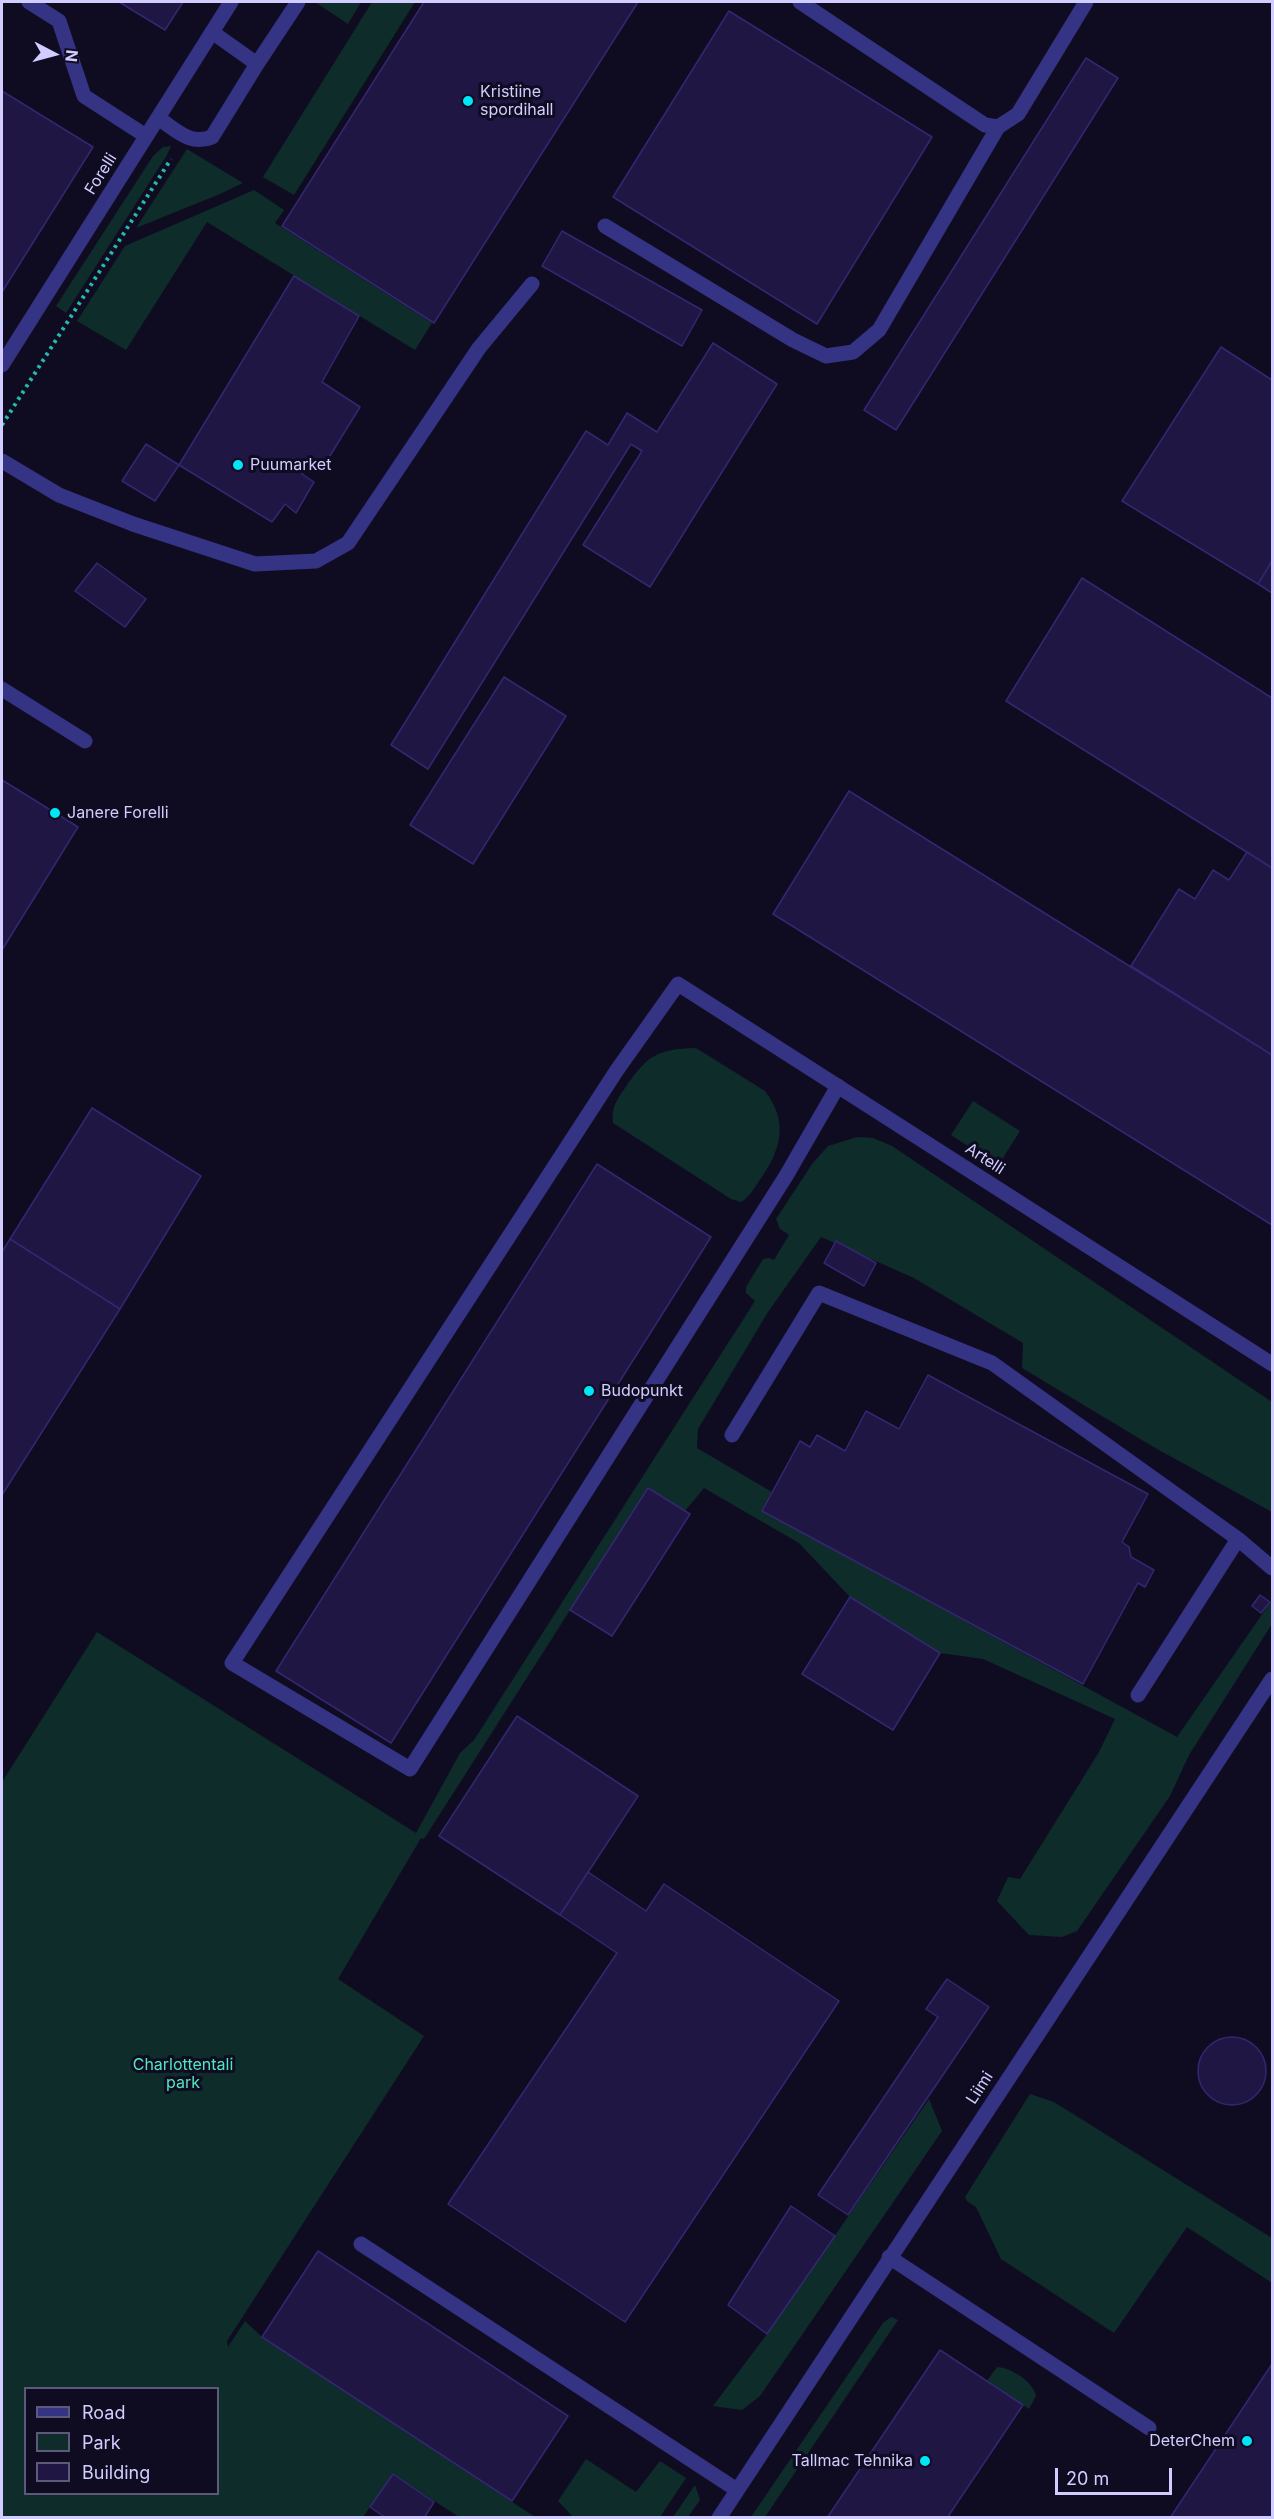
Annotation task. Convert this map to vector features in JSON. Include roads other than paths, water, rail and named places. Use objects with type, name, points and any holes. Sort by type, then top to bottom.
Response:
[{"type":"street","points":[[29,2],[59,21],[84,96],[146,136]]},
{"type":"street","name":"Forelli","points":[[2,365],[231,2]]},
{"type":"street","points":[[158,118],[191,140],[201,142],[212,137],[257,63],[298,2]]},
{"type":"street","points":[[800,2],[985,125],[998,127]]},
{"type":"street","points":[[605,226],[793,340],[826,356],[853,352],[879,330],[998,127],[1018,114],[1086,2]]},
{"type":"street","points":[[212,32],[257,63]]},
{"type":"street","points":[[2,461],[59,495],[134,524],[255,564],[316,561],[348,543],[479,348],[532,284]]},
{"type":"street","points":[[2,688],[85,741]]},
{"type":"street","name":"Artelli","points":[[838,1086],[786,1176],[411,1769],[232,1663],[616,1070],[678,984],[838,1086],[1272,1364]]},
{"type":"street","points":[[732,1435],[819,1293],[992,1363],[1238,1539],[1272,1568]]},
{"type":"street","points":[[1138,1695],[1238,1539]]},
{"type":"street","name":"Liimi","points":[[719,2517],[1272,1679]]},
{"type":"street","points":[[361,2244],[737,2490]]},
{"type":"street","points":[[889,2257],[1149,2428]]},
{"type":"place","name":"Kristiine spordihall","points":[[468,101]]},
{"type":"place","name":"Puumarket","points":[[238,465]]},
{"type":"place","name":"Janere Forelli","points":[[55,813]]},
{"type":"place","name":"Budopunkt","points":[[589,1391]]},
{"type":"place","name":"DeterChem","points":[[1247,2441]]},
{"type":"place","name":"Tallmac Tehnika","points":[[925,2461]]},
{"type":"park label","name":"Charlottentali park","points":[[183,2074]]}]
